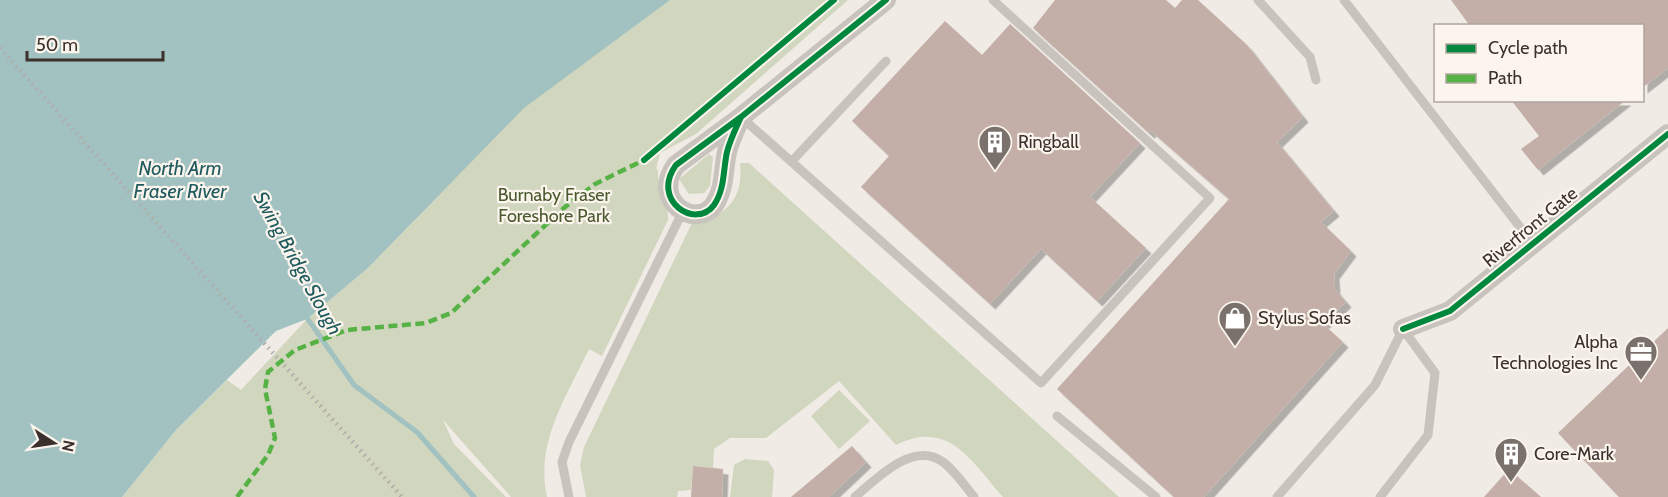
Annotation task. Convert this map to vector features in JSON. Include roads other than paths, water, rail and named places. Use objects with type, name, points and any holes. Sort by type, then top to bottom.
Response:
[{"type":"street","points":[[741,117],[728,149],[722,193],[709,211],[692,214],[683,211],[676,206],[667,191],[670,173],[676,165],[741,117],[886,0]]},
{"type":"street","name":"Riverfront Gate","points":[[1403,329],[1450,310],[1668,134]]},
{"type":"lane","points":[[741,117],[1041,383],[1210,198],[993,0]]},
{"type":"lane","points":[[1258,0],[1310,57],[1316,80]]},
{"type":"lane","points":[[1344,0],[1533,244]]},
{"type":"lane","points":[[792,161],[886,61]]},
{"type":"lane","points":[[569,497],[562,462],[569,442],[683,211]]},
{"type":"lane","points":[[1277,497],[1375,385],[1403,329],[1435,373],[1428,435],[1380,497]]},
{"type":"lane","points":[[1057,416],[1156,497]]},
{"type":"lane","points":[[855,497],[897,463],[928,456],[943,462],[974,497]]},
{"type":"water","name":"North Arm Fraser River","points":[[0,0],[670,0],[524,108],[368,268],[307,319],[276,331],[176,430],[122,497],[0,497]]},
{"type":"waterway","name":"Swing Bridge Slough","points":[[305,315],[354,385],[417,432],[474,497]]},
{"type":"railway","points":[[0,48],[402,497]]},
{"type":"place","name":"Ringball","points":[[995,171]]},
{"type":"place","name":"Stylus Sofas","points":[[1235,347]]},
{"type":"place","name":"Alpha Technologies Inc","points":[[1641,381]]},
{"type":"place","name":"Core-Mark","points":[[1511,483]]},
{"type":"park label","name":"Burnaby Fraser Foreshore Park","points":[[554,205]]}]
